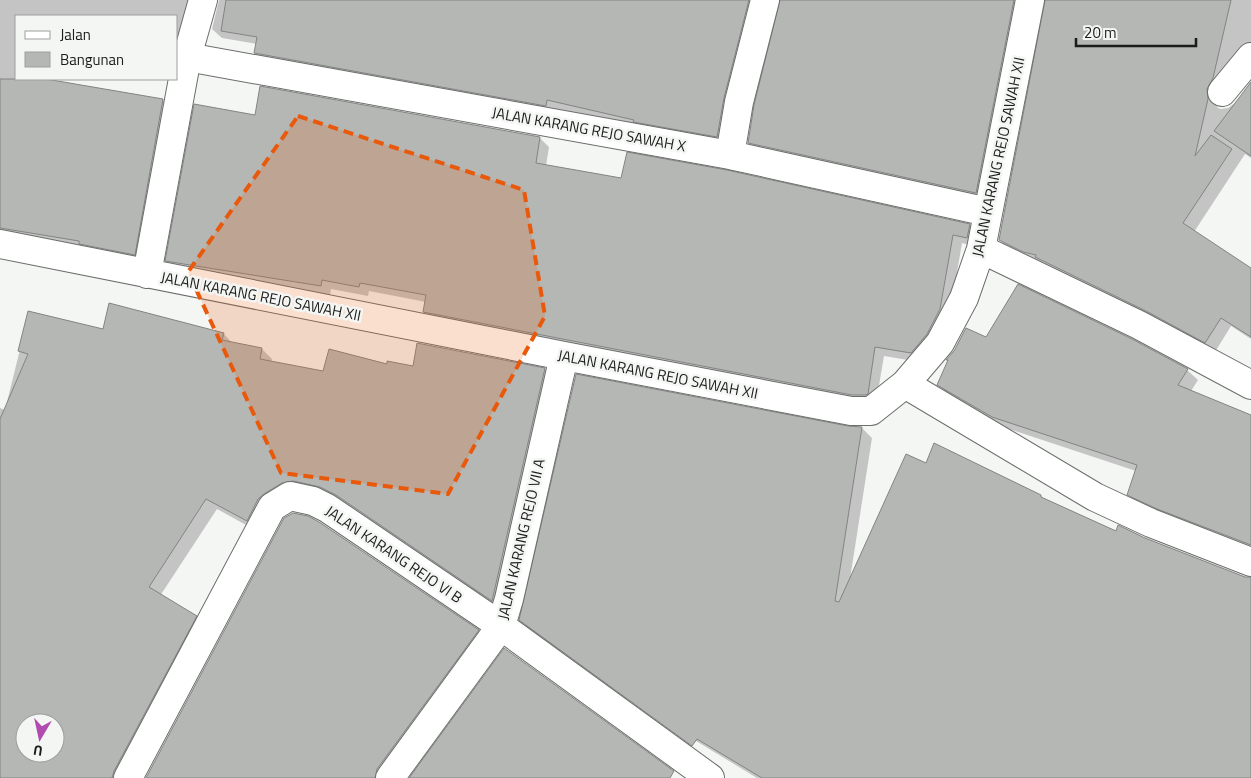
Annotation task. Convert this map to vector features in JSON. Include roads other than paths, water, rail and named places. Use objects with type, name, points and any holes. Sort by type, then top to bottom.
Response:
[{"type":"street","points":[[147,274],[187,57],[203,0]]},
{"type":"street","points":[[730,155],[739,102],[765,0]]},
{"type":"street","name":"JALAN KARANG REJO SAWAH XII","points":[[0,244],[851,411],[872,411],[905,384],[940,343],[964,298],[981,249],[1030,0]]},
{"type":"street","name":"JALAN KARANG REJO SAWAH X","points":[[187,57],[730,155],[988,212]]},
{"type":"street","points":[[1222,92],[1251,57]]},
{"type":"street","points":[[981,249],[1139,325],[1251,385]]},
{"type":"street","name":"JALAN KARANG REJO VII A","points":[[390,778],[501,626],[511,590],[564,356]]},
{"type":"street","points":[[905,384],[1095,497],[1151,523],[1251,562]]},
{"type":"street","name":"JALAN KARANG REJO VI B","points":[[128,778],[272,507],[290,496],[313,501],[327,508],[501,626],[710,778]]}]
